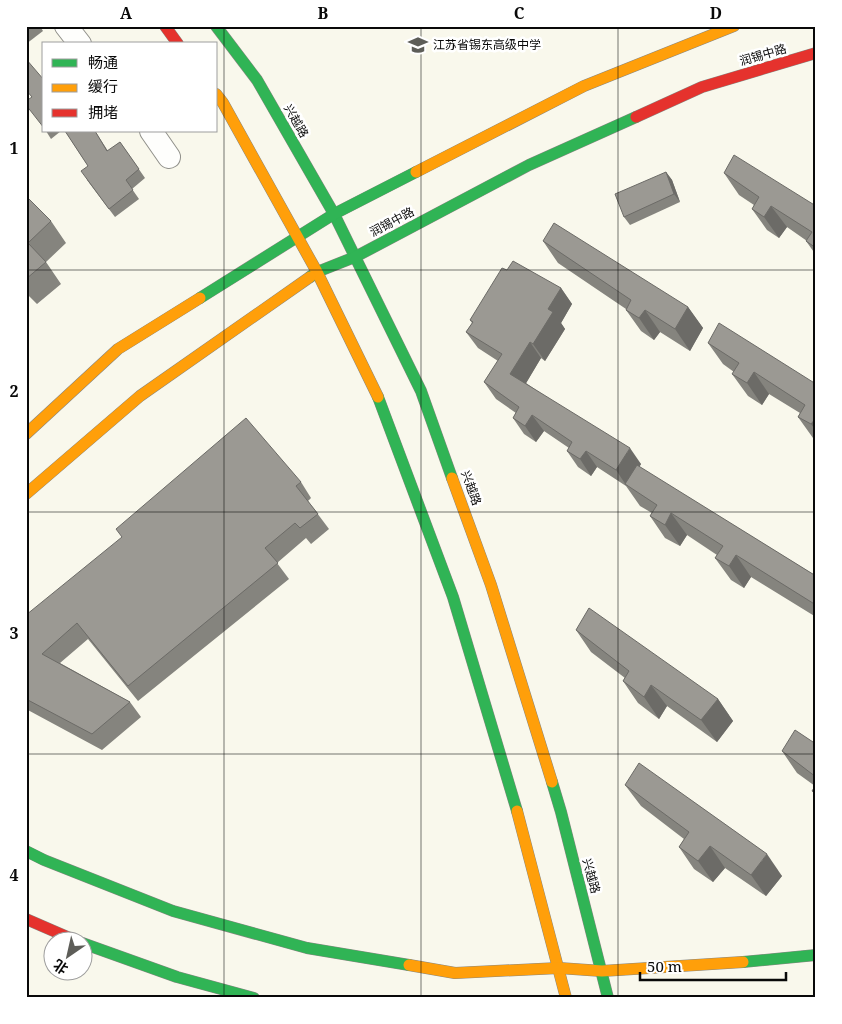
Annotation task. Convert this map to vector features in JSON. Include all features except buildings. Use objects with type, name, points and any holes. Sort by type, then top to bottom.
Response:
[{"type":"main road","points":[[165,26],[177,42]]},
{"type":"main road","name":"兴越路","points":[[216,26],[257,80],[334,214],[421,391],[491,584],[560,812],[608,998]]},
{"type":"main road","points":[[26,434],[118,349],[334,214],[584,86],[734,26]]},
{"type":"main road","name":"润锡中路","points":[[26,494],[140,396],[317,272],[355,257],[529,165],[702,87],[816,53]]},
{"type":"main road","points":[[218,97],[298,236],[383,407],[452,597],[521,823],[566,998]]},
{"type":"main road","points":[[26,851],[172,911],[307,948],[455,973],[559,968],[602,971],[816,955]]},
{"type":"main road","points":[[26,919],[57,932]]},
{"type":"main road","points":[[92,946],[177,976],[254,998]]},
{"type":"street","points":[[66,26],[78,42]]},
{"type":"street","points":[[152,132],[169,157]]},
{"type":"traffic: fast","points":[[216,26],[257,80],[334,214],[421,391],[452,478]]},
{"type":"traffic: fast","points":[[310,277],[317,272],[355,257],[529,165],[636,117]]},
{"type":"traffic: fast","points":[[200,298],[334,214],[416,172]]},
{"type":"traffic: fast","points":[[378,397],[453,597],[517,811]]},
{"type":"traffic: fast","points":[[552,782],[608,998]]},
{"type":"traffic: fast","points":[[26,851],[44,860],[173,911],[307,948],[409,965]]},
{"type":"traffic: fast","points":[[92,947],[177,977],[254,998]]},
{"type":"traffic: fast","points":[[743,962],[816,955]]},
{"type":"traffic: slow","points":[[416,172],[584,86],[734,26]]},
{"type":"traffic: slow","points":[[218,97],[317,272],[378,397]]},
{"type":"traffic: slow","points":[[26,494],[140,396],[310,277]]},
{"type":"traffic: slow","points":[[26,434],[118,349],[200,298]]},
{"type":"traffic: slow","points":[[452,478],[491,585],[552,782]]},
{"type":"traffic: slow","points":[[517,811],[566,998]]},
{"type":"traffic: slow","points":[[409,965],[455,973],[559,968],[602,971],[743,962]]},
{"type":"traffic: jam","points":[[165,26],[177,42]]},
{"type":"traffic: jam","points":[[636,117],[702,87],[816,53]]},
{"type":"traffic: jam","points":[[26,919],[56,932]]},
{"type":"place","name":"江苏省锡东高级中学","points":[[418,45]]}]
